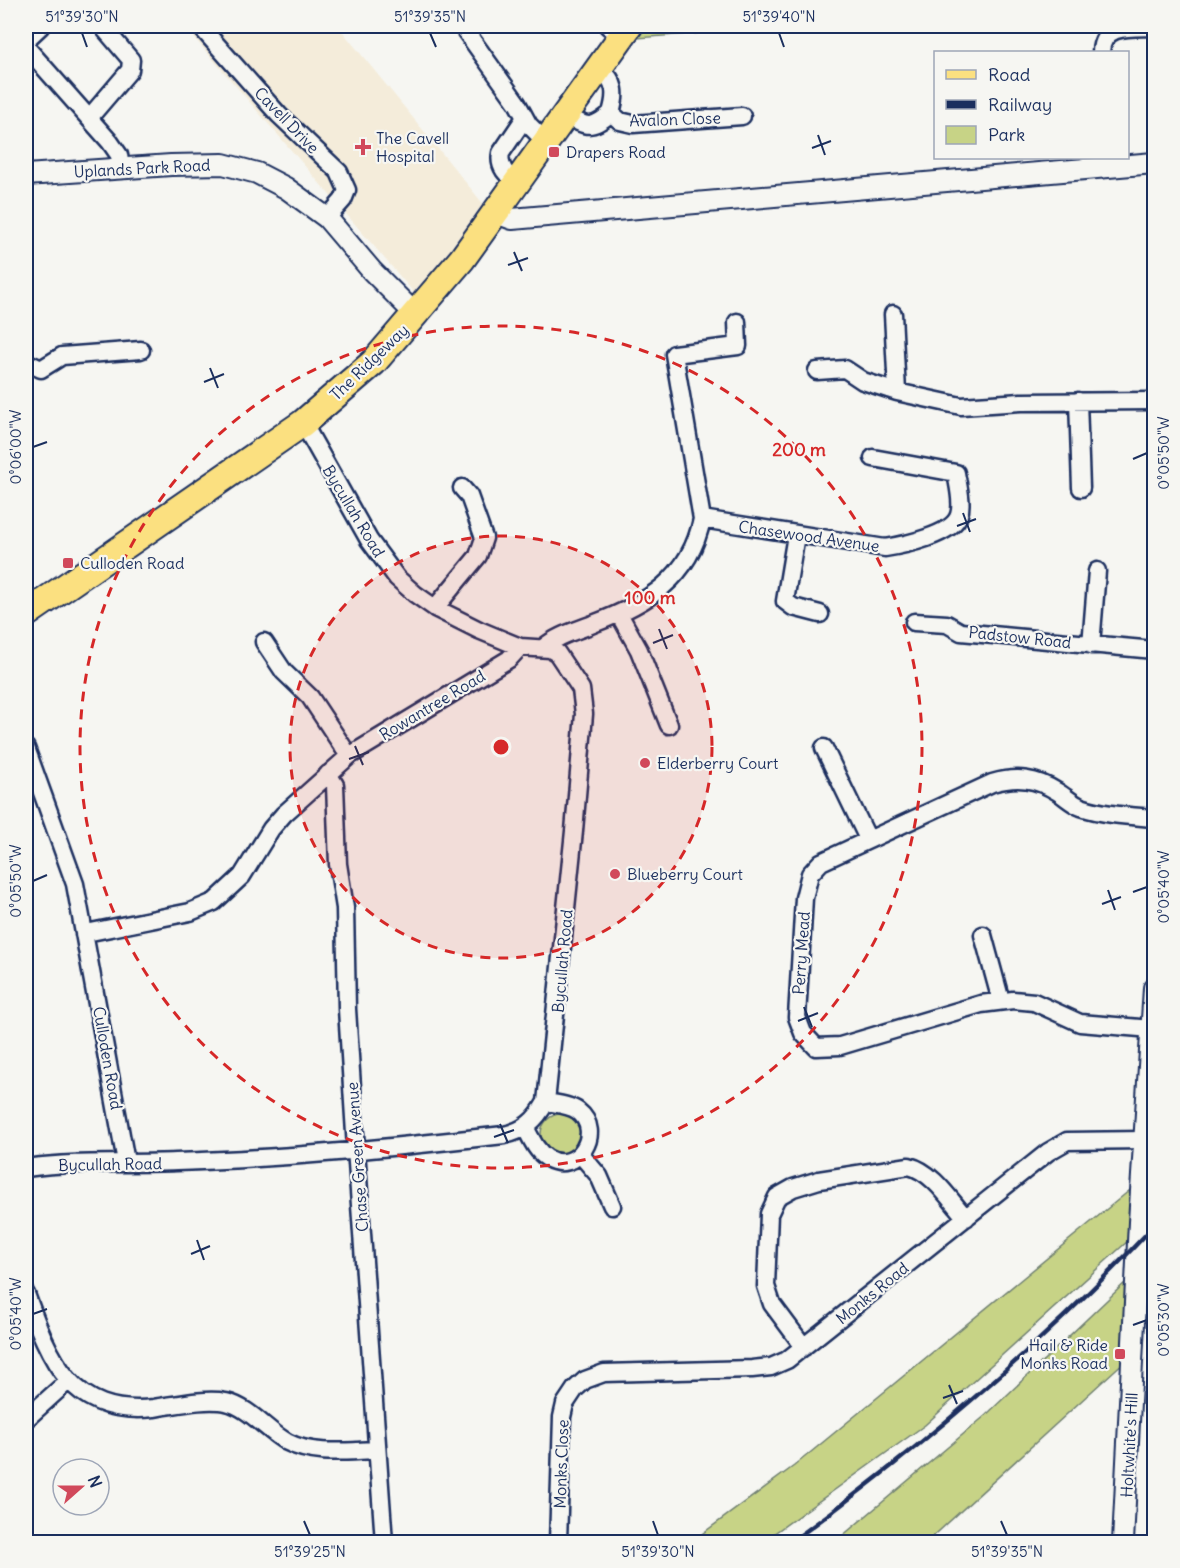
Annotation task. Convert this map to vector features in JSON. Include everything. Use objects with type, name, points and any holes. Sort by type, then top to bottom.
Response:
[{"type":"main road","name":"The Ridgeway","points":[[26,614],[303,423],[359,376],[416,315],[496,213],[600,68],[620,29]]},
{"type":"street","points":[[26,40],[41,26]]},
{"type":"street","points":[[89,118],[130,70],[132,60],[102,26]]},
{"type":"street","name":"Cavell Drive","points":[[200,26],[279,115],[339,172],[347,190],[343,200],[327,218]]},
{"type":"street","points":[[462,26],[517,103],[524,119],[546,142]]},
{"type":"street","points":[[1101,51],[1104,40],[1115,30],[1155,27]]},
{"type":"street","points":[[26,47],[116,149],[121,168]]},
{"type":"street","name":"Avalon Close","points":[[567,115],[584,125],[591,126],[611,113],[615,88],[612,80],[600,68]]},
{"type":"street","name":"Avalon Close","points":[[611,113],[620,120],[633,124],[742,116]]},
{"type":"street","points":[[518,183],[506,174],[500,160],[501,153],[524,119]]},
{"type":"street","points":[[496,213],[512,219],[1110,162],[1155,163]]},
{"type":"street","name":"Uplands Park Road","points":[[26,175],[223,164],[257,173],[286,188],[327,218],[387,287],[416,315]]},
{"type":"street","points":[[893,314],[897,392]]},
{"type":"street","points":[[543,648],[556,638],[619,614],[649,599],[671,579],[690,555],[698,538],[702,519],[674,354],[738,346],[737,322]]},
{"type":"street","points":[[26,362],[40,369],[62,356],[141,350]]},
{"type":"street","points":[[817,370],[845,369],[863,381],[897,392],[961,406],[1078,401],[1155,401]]},
{"type":"street","points":[[1078,401],[1081,488]]},
{"type":"street","name":"Bycullah Road","points":[[303,423],[382,559],[415,594],[435,608],[520,646],[550,649],[562,658],[581,689],[584,704],[574,831],[546,1102]]},
{"type":"street","name":"Chasewood Avenue","points":[[702,519],[885,548],[899,546],[945,530],[956,523],[960,511],[956,473],[873,458]]},
{"type":"street","points":[[435,608],[478,556],[484,538],[469,496],[462,488]]},
{"type":"street","points":[[796,535],[785,600],[793,608],[820,614]]},
{"type":"street","name":"Padstow Road","points":[[1091,645],[1096,571]]},
{"type":"street","points":[[619,614],[639,650],[669,725]]},
{"type":"street","name":"Padstow Road","points":[[914,622],[947,624],[961,632],[1155,650]]},
{"type":"street","points":[[264,642],[284,672],[310,697],[349,756]]},
{"type":"street","name":"Rowantree Road","points":[[86,933],[190,912],[214,902],[242,876],[271,829],[349,756],[509,659],[520,646]]},
{"type":"street","name":"Culloden Road","points":[[26,748],[75,884],[86,933],[126,1162]]},
{"type":"street","points":[[824,748],[867,839]]},
{"type":"street","name":"Chase Green Avenue","points":[[328,774],[335,785],[338,864],[345,908],[356,1149],[384,1542]]},
{"type":"street","name":"Perry Mead","points":[[1152,1029],[1080,1023],[1034,1002],[1001,1001],[981,1004],[840,1046],[816,1047],[803,1033],[796,1017],[804,898],[810,874],[821,862],[992,783],[1008,779],[1021,778],[1042,783],[1078,806],[1094,811],[1155,818]]},
{"type":"street","points":[[983,934],[1001,1001]]},
{"type":"street","name":"Holtwhite's Hill","points":[[1123,1542],[1146,1293],[1145,1140],[1151,1107],[1155,988]]},
{"type":"street","points":[[546,1102],[568,1106],[583,1117],[588,1124],[588,1145],[581,1155],[565,1161],[547,1158],[536,1148],[525,1127],[540,1114],[546,1102]]},
{"type":"street","name":"Bycullah Road","points":[[26,1168],[126,1162],[176,1162],[356,1149],[504,1135],[525,1127]]},
{"type":"street","name":"Monks Road","points":[[575,1389],[585,1380],[604,1373],[771,1367],[787,1360],[804,1347],[1048,1152],[1067,1141],[1145,1140]]},
{"type":"street","points":[[581,1155],[599,1176],[612,1206]]},
{"type":"street","points":[[804,1347],[772,1304],[766,1286],[769,1214],[777,1197],[819,1180],[909,1167],[921,1169],[930,1177],[966,1218]]},
{"type":"street","points":[[26,1294],[51,1355],[68,1381],[91,1399],[112,1408],[145,1409],[212,1401],[228,1402],[286,1442],[310,1451],[376,1450]]},
{"type":"street","points":[[26,1419],[68,1381]]},
{"type":"street","name":"Monks Close","points":[[558,1542],[562,1417],[565,1404],[575,1389]]},
{"type":"shaded area","name":"The Cavell Hospital","points":[[184,26],[338,26],[485,206],[416,295]]},
{"type":"green space","points":[[647,26],[794,26],[638,38]]},
{"type":"green space","points":[[561,1114],[575,1120],[581,1134],[575,1148],[561,1154],[547,1148],[541,1134],[547,1120]]},
{"type":"green space","points":[[1130,1190],[1129,1240],[925,1425],[762,1542],[691,1542],[794,1466]]},
{"type":"green space","points":[[1128,1280],[1126,1360],[927,1542],[835,1542],[986,1415]]},
{"type":"railway","points":[[791,1542],[934,1432],[980,1393],[1069,1312],[1154,1226]]},
{"type":"place","name":"The Cavell Hospital","points":[[363,147]]},
{"type":"place","name":"Drapers Road","points":[[554,152]]},
{"type":"place","name":"Culloden Road","points":[[68,563]]},
{"type":"place","name":"Elderberry Court","points":[[645,763]]},
{"type":"place","name":"Blueberry Court","points":[[615,874]]},
{"type":"place","name":"Hail & Ride Monks Road","points":[[1120,1354]]}]
